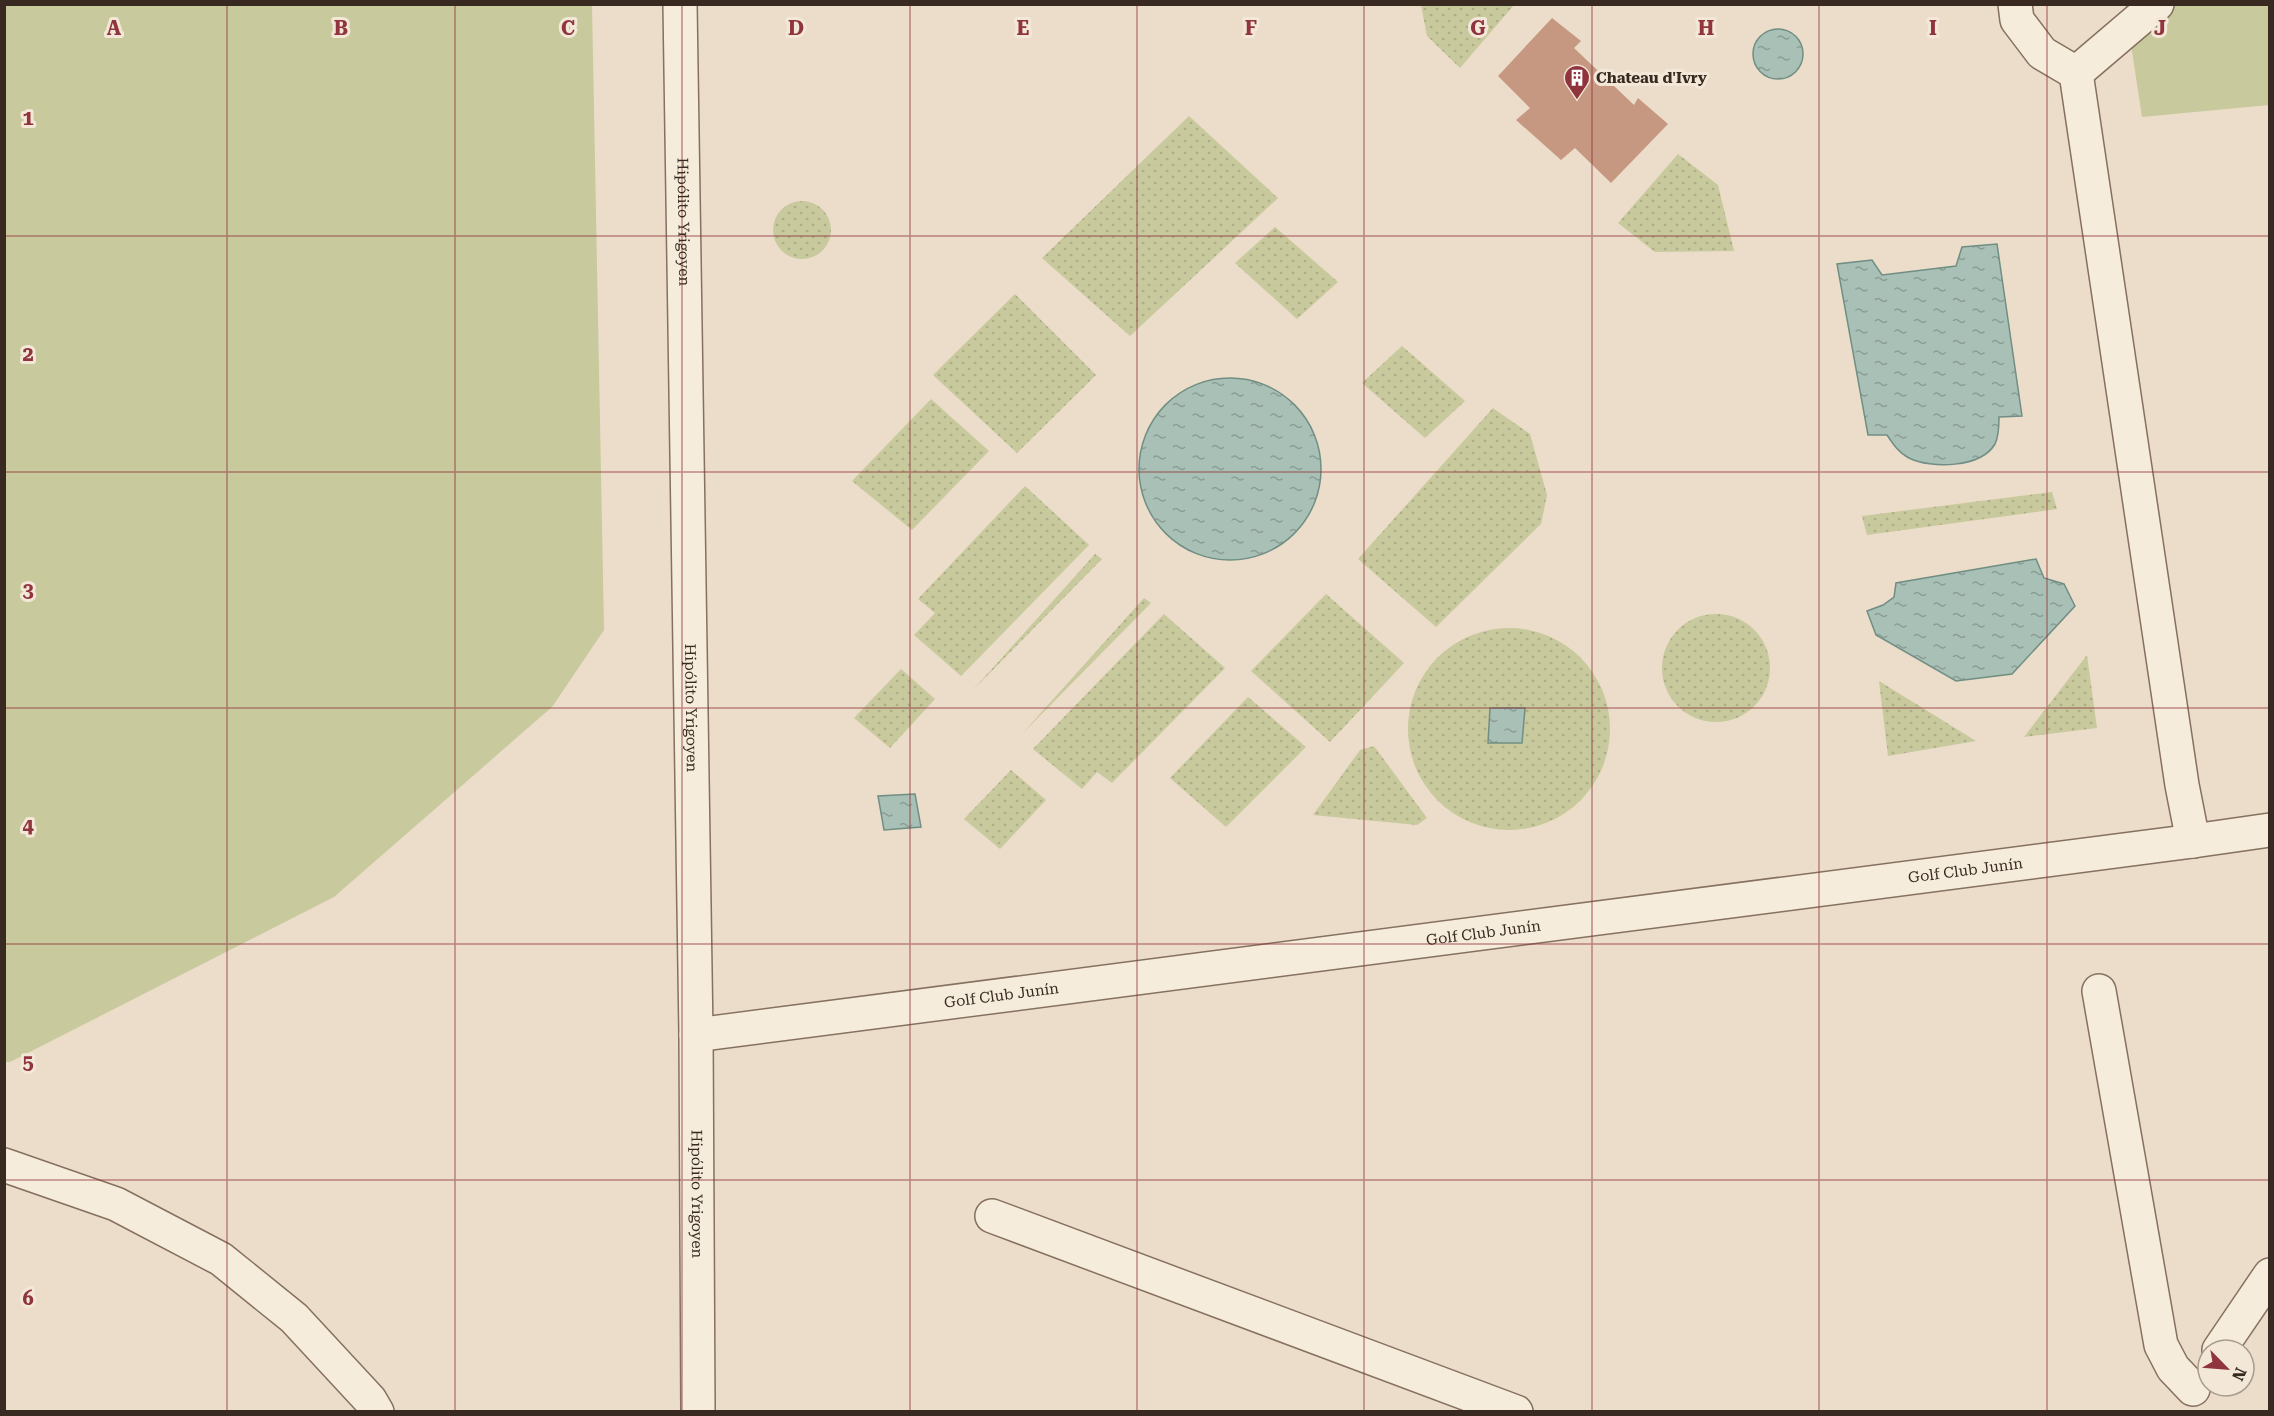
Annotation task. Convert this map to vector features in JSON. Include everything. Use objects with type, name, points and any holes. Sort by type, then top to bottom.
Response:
[{"type":"street","name":"Hipólito Yrigoyen","points":[[680,4],[696,1035],[698,1412]]},
{"type":"street","points":[[2015,4],[2017,20],[2042,53],[2076,73]]},
{"type":"street","points":[[2076,73],[2157,4]]},
{"type":"street","points":[[2076,73],[2182,784],[2193,841]]},
{"type":"street","name":"Golf Club Junín","points":[[696,1035],[2270,830]]},
{"type":"street","points":[[2099,991],[2161,1345],[2173,1368],[2193,1389]]},
{"type":"street","points":[[4,1165],[116,1204],[221,1259],[294,1318],[370,1400],[377,1412]]},
{"type":"street","points":[[992,1216],[1516,1412]]},
{"type":"street","points":[[2227,1338],[2270,1275]]},
{"type":"green space","points":[[5,4],[592,5],[604,630],[552,707],[334,897],[10,1062],[5,1062]]},
{"type":"green space","points":[[1421,5],[1514,5],[1460,68],[1427,36]]},
{"type":"green space","points":[[2125,5],[2269,5],[2269,105],[2142,117]]},
{"type":"green space","points":[[1189,116],[1278,198],[1130,336],[1042,258]]},
{"type":"green space","points":[[1678,154],[1718,185],[1734,251],[1655,252],[1618,223]]},
{"type":"green space","points":[[802,201],[813,203],[826,214],[831,230],[829,241],[818,254],[802,259],[791,257],[778,246],[773,230],[775,219],[786,206]]},
{"type":"green space","points":[[1275,227],[1338,282],[1297,319],[1235,263]]},
{"type":"green space","points":[[1015,294],[1096,375],[1017,453],[933,375]]},
{"type":"green space","points":[[1402,346],[1465,401],[1425,438],[1362,383]]},
{"type":"green space","points":[[931,399],[989,451],[912,530],[852,481]]},
{"type":"green space","points":[[1493,408],[1530,434],[1547,495],[1541,524],[1436,627],[1358,559]]},
{"type":"green space","points":[[1025,486],[1089,545],[961,676],[914,635],[935,613],[918,599]]},
{"type":"green space","points":[[2052,492],[2057,509],[1867,535],[1862,516]]},
{"type":"green space","points":[[1095,554],[1102,559],[973,690]]},
{"type":"green space","points":[[1326,594],[1404,663],[1330,742],[1251,671]]},
{"type":"green space","points":[[1144,598],[1151,603],[1021,735]]},
{"type":"green space","points":[[1164,614],[1225,668],[1112,783],[1097,772],[1082,789],[1033,749]]},
{"type":"green space","points":[[1716,614],[1737,618],[1754,630],[1766,647],[1770,668],[1766,689],[1754,706],[1737,718],[1716,722],[1695,718],[1678,706],[1666,689],[1662,668],[1666,647],[1678,630],[1695,618]]},
{"type":"green space","points":[[1509,628],[1538,632],[1557,640],[1587,665],[1598,681],[1606,700],[1610,729],[1606,758],[1598,777],[1573,807],[1557,818],[1538,826],[1509,830],[1480,826],[1461,818],[1431,793],[1420,777],[1412,758],[1408,729],[1412,700],[1420,681],[1445,651],[1461,640],[1480,632]]},
{"type":"green space","points":[[2087,655],[2097,728],[2024,737]]},
{"type":"green space","points":[[901,669],[935,699],[890,748],[854,718]]},
{"type":"green space","points":[[1879,681],[1976,741],[1888,756]]},
{"type":"green space","points":[[1248,697],[1306,747],[1226,827],[1170,778]]},
{"type":"green space","points":[[1374,746],[1427,818],[1417,825],[1313,815],[1360,750]]},
{"type":"green space","points":[[1011,770],[1046,800],[1000,849],[964,819]]},
{"type":"water","points":[[1778,29],[1792,33],[1799,40],[1803,54],[1799,68],[1792,75],[1778,79],[1764,75],[1757,68],[1753,54],[1757,40],[1764,33]]},
{"type":"water","points":[[1997,244],[2022,416],[1999,417],[1995,444],[1979,458],[1942,465],[1918,462],[1899,451],[1887,435],[1868,435],[1837,264],[1872,260],[1882,275],[1956,266],[1962,247]]},
{"type":"water","points":[[1230,378],[1265,385],[1280,393],[1294,405],[1306,419],[1314,434],[1321,469],[1314,504],[1306,519],[1294,533],[1280,545],[1265,553],[1230,560],[1195,553],[1180,545],[1166,533],[1154,519],[1146,504],[1139,469],[1146,434],[1154,419],[1166,405],[1180,393],[1195,385]]},
{"type":"water","points":[[2036,559],[2044,578],[2064,584],[2075,606],[2012,674],[1956,681],[1876,635],[1867,611],[1883,605],[1894,597],[1896,583]]},
{"type":"water","points":[[1490,708],[1525,708],[1522,743],[1488,743]]},
{"type":"water","points":[[915,794],[921,827],[884,830],[878,796]]},
{"type":"building","name":"Chateau d'Ivry","points":[[1552,18],[1581,41],[1574,48],[1634,105],[1638,98],[1668,124],[1611,183],[1575,148],[1561,160],[1516,120],[1530,108],[1498,76]]},
{"type":"place","name":"Chateau d'Ivry","points":[[1577,101]]}]
